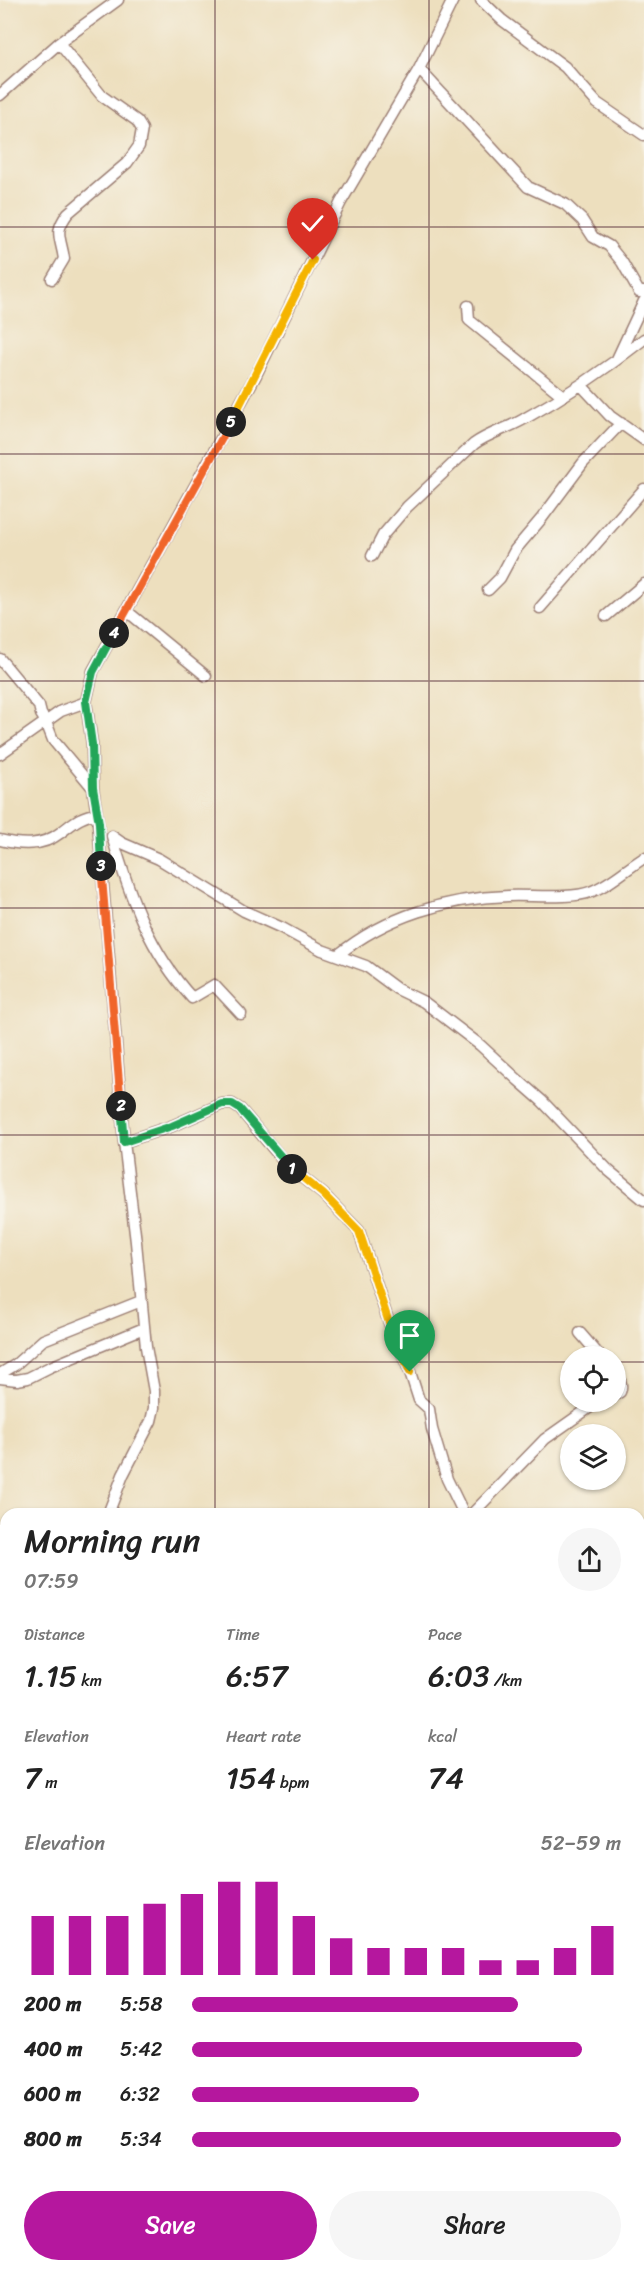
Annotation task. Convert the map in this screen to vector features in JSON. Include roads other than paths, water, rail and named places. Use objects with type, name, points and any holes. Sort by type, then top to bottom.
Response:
[{"type":"street","points":[[0,96],[59,43],[118,0]]},
{"type":"street","points":[[110,1508],[123,1475],[151,1421],[154,1391],[130,1209],[98,818],[93,788],[92,744],[86,702],[93,672],[128,612],[256,375],[341,202],[419,69],[453,0]]},
{"type":"street","points":[[481,0],[502,20],[565,67],[597,104],[644,135]]},
{"type":"street","points":[[52,279],[64,259],[57,232],[60,223],[68,213],[127,163],[139,146],[142,136],[142,129],[137,121],[102,96],[59,43]]},
{"type":"street","points":[[419,69],[528,187],[565,204],[582,220],[593,237],[609,246],[622,262],[639,292],[644,292]]},
{"type":"street","points":[[617,360],[644,301]]},
{"type":"street","points":[[468,306],[470,320],[563,396]]},
{"type":"street","points":[[372,556],[383,535],[407,507],[484,436],[522,420],[563,396],[644,339]]},
{"type":"street","points":[[581,385],[610,416],[644,440]]},
{"type":"street","points":[[488,590],[500,578],[515,550],[583,463],[621,423]]},
{"type":"street","points":[[540,608],[644,489]]},
{"type":"street","points":[[606,616],[644,584]]},
{"type":"street","points":[[128,612],[206,676]]},
{"type":"street","points":[[0,659],[39,706],[53,740],[93,788]]},
{"type":"street","points":[[0,754],[61,711],[86,702]]},
{"type":"street","points":[[39,706],[61,711]]},
{"type":"street","points":[[0,840],[21,845],[42,842],[57,836],[86,815],[98,818],[112,836],[122,843],[159,859],[244,911],[322,950],[366,966],[397,989],[438,1011],[534,1094],[608,1170],[644,1200]]},
{"type":"street","points":[[112,836],[142,924],[179,983],[192,998],[213,985],[241,1014]]},
{"type":"street","points":[[338,955],[359,938],[379,928],[437,906],[470,899],[588,893],[607,884],[644,858]]},
{"type":"street","points":[[124,1142],[172,1126],[222,1104],[232,1104],[240,1109],[288,1166],[348,1218],[359,1231],[388,1320],[419,1400],[429,1409],[432,1429],[447,1479],[461,1508]]},
{"type":"street","points":[[0,1374],[15,1365],[43,1340],[141,1301]]},
{"type":"street","points":[[0,1378],[17,1380],[28,1378],[144,1328]]},
{"type":"street","points":[[580,1333],[591,1346]]},
{"type":"street","points":[[478,1508],[545,1439],[583,1412]]}]
